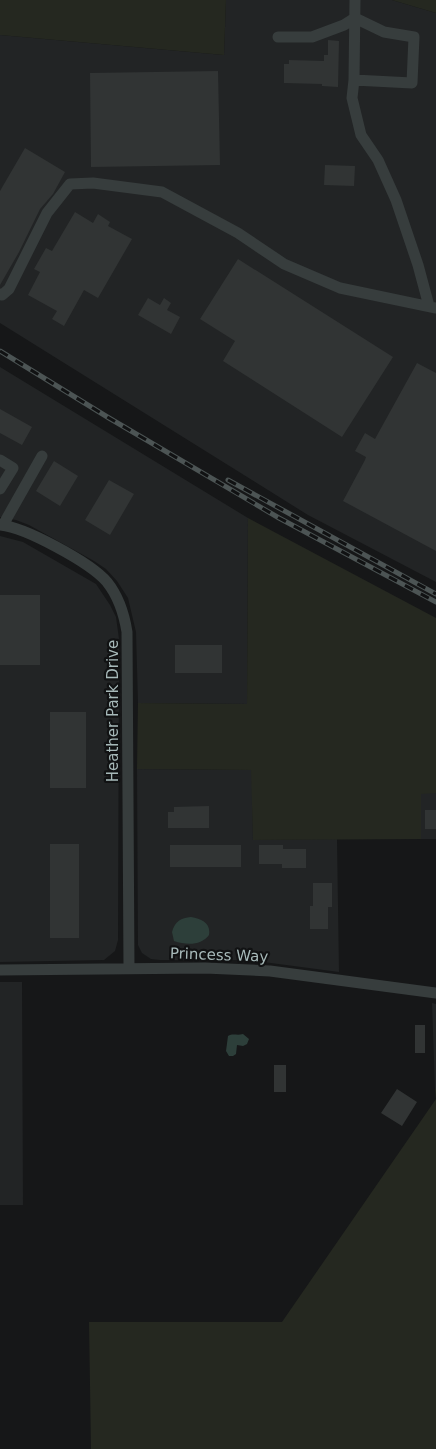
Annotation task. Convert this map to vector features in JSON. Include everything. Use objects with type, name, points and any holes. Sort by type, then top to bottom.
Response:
[{"type":"street","points":[[355,0],[352,98],[361,135],[378,160],[396,200],[433,307]]},
{"type":"street","points":[[278,37],[312,37],[344,26],[355,18]]},
{"type":"street","points":[[354,80],[412,83],[414,37],[384,32],[355,18]]},
{"type":"street","points":[[0,294],[2,295],[9,290],[47,212],[70,184],[94,182],[162,192],[222,224],[284,264],[340,288],[433,307]]},
{"type":"street","points":[[2,525],[42,456]]},
{"type":"street","points":[[0,460],[13,468],[0,489]]},
{"type":"street","name":"Heather Park Drive","points":[[2,525],[22,530],[42,539],[93,569],[106,581],[113,591],[125,616],[128,632],[129,968]]},
{"type":"street","name":"Princess Way","points":[[0,970],[129,968],[270,970],[436,993]]},
{"type":"shaded area","points":[[0,0],[226,0],[224,55],[0,35]]},
{"type":"shaded area","points":[[226,0],[392,0],[436,13],[436,582],[308,515],[0,323],[0,35],[224,55]]},
{"type":"shaded area","points":[[392,0],[436,0],[436,13]]},
{"type":"shaded area","points":[[0,367],[248,518],[247,704],[138,703],[136,632],[128,598],[117,581],[106,569],[94,561],[29,525],[0,517]]},
{"type":"shaded area","points":[[248,518],[436,618],[436,793],[421,794],[421,839],[253,840],[251,770],[137,769],[138,703],[247,704]]},
{"type":"shaded area","points":[[0,536],[23,542],[96,584],[116,617],[119,639],[118,940],[115,951],[104,960],[0,962]]},
{"type":"shaded area","points":[[137,769],[252,770],[253,840],[337,839],[339,972],[249,960],[160,960],[151,959],[142,953],[138,945]]},
{"type":"shaded area","points":[[421,793],[436,793],[436,839],[421,839]]},
{"type":"shaded area","points":[[191,917],[205,922],[209,927],[209,935],[206,939],[193,944],[174,941],[172,932],[175,925],[181,919]]},
{"type":"shaded area","points":[[0,982],[22,982],[23,1205],[0,1205]]},
{"type":"shaded area","points":[[432,1003],[436,1004],[436,1089],[435,1089]]},
{"type":"shaded area","points":[[243,1034],[249,1039],[247,1044],[243,1046],[237,1045],[236,1054],[229,1056],[226,1051],[228,1036]]},
{"type":"shaded area","points":[[436,1099],[436,1449],[91,1449],[89,1322],[282,1322]]},
{"type":"building","points":[[328,40],[339,41],[338,87],[322,86],[322,84],[284,83],[284,64],[289,64],[289,60],[324,61],[324,55],[328,55]]},
{"type":"building","points":[[218,71],[220,165],[91,167],[90,73]]},
{"type":"building","points":[[25,148],[65,172],[53,194],[40,209],[0,285],[0,191]]},
{"type":"building","points":[[325,165],[355,166],[354,186],[324,185]]},
{"type":"building","points":[[75,212],[93,223],[98,214],[110,222],[108,226],[132,239],[98,298],[84,290],[64,326],[52,319],[57,311],[28,295],[40,272],[34,269],[46,248],[52,251]]},
{"type":"building","points":[[238,259],[393,357],[342,437],[223,361],[235,341],[200,319]]},
{"type":"building","points":[[148,298],[160,305],[164,298],[171,303],[167,310],[180,317],[171,334],[138,315]]},
{"type":"building","points":[[417,363],[436,373],[436,551],[343,501],[366,457],[355,451],[365,433],[375,439]]},
{"type":"building","points":[[0,409],[32,427],[22,445],[0,433]]},
{"type":"building","points":[[54,461],[78,476],[60,506],[36,491]]},
{"type":"building","points":[[109,480],[134,494],[110,535],[85,520]]},
{"type":"building","points":[[0,595],[40,595],[40,665],[0,665]]},
{"type":"building","points":[[175,645],[222,645],[222,673],[175,673]]},
{"type":"building","points":[[50,712],[86,712],[86,788],[50,788]]},
{"type":"building","points":[[209,806],[209,828],[168,828],[168,812],[174,812],[174,807]]},
{"type":"building","points":[[425,810],[436,810],[436,829],[425,829]]},
{"type":"building","points":[[50,844],[79,844],[79,938],[50,938]]},
{"type":"building","points":[[170,845],[241,845],[241,867],[170,867]]},
{"type":"building","points":[[259,845],[283,845],[283,849],[306,849],[306,868],[282,868],[282,864],[259,864]]},
{"type":"building","points":[[313,883],[332,883],[332,907],[328,907],[328,929],[310,929]]},
{"type":"building","points":[[415,1025],[425,1025],[425,1053],[415,1053]]},
{"type":"building","points":[[274,1065],[286,1065],[286,1092],[274,1092]]},
{"type":"building","points":[[397,1089],[417,1102],[402,1126],[381,1113]]},
{"type":"railway","points":[[0,351],[109,418],[279,518],[436,602]]},
{"type":"railway","points":[[228,480],[436,594]]}]
